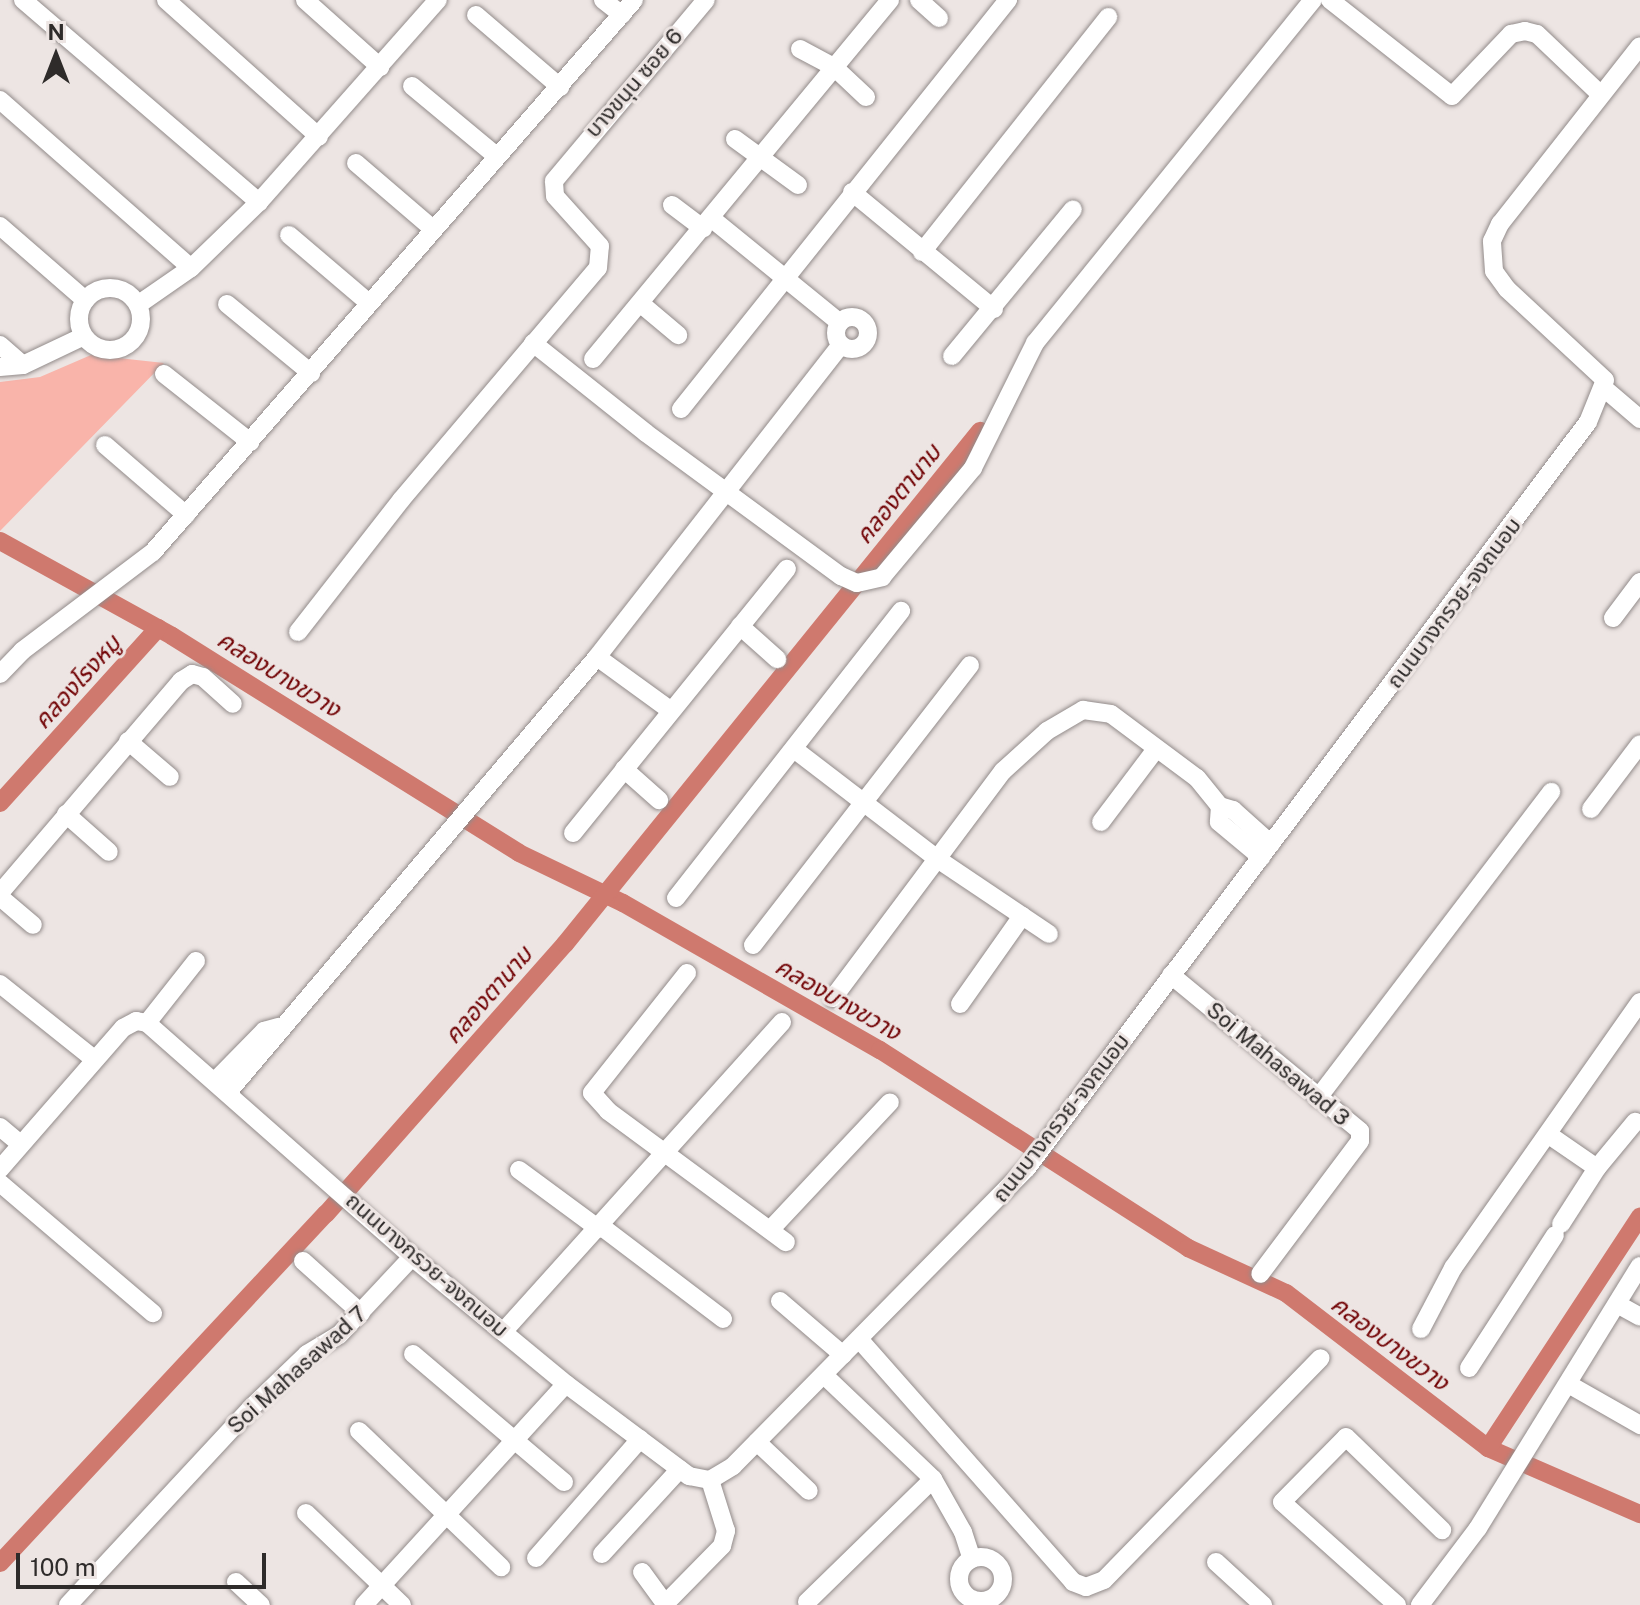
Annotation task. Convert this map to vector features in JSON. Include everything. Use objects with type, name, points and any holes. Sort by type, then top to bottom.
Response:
[{"type":"street","points":[[23,0],[259,202]]},
{"type":"street","points":[[166,0],[319,137]]},
{"type":"street","points":[[305,0],[380,67]]},
{"type":"street","points":[[139,304],[191,268],[259,202],[438,0]]},
{"type":"street","points":[[0,674],[112,581],[153,552],[311,373],[495,155],[560,87],[628,7],[603,0]]},
{"type":"street","name":"บางขนุน ซอย 6","points":[[533,343],[600,260],[600,246],[555,196],[554,181],[706,0]]},
{"type":"street","points":[[593,359],[707,223],[759,154],[890,0]]},
{"type":"street","points":[[919,0],[939,18]]},
{"type":"street","points":[[681,409],[1008,0]]},
{"type":"street","points":[[298,632],[533,343],[646,433],[728,490],[841,576],[857,583],[882,577],[973,468],[1035,343],[1313,0]]},
{"type":"street","points":[[1330,0],[1452,96],[1511,34],[1525,31],[1537,34],[1600,94]]},
{"type":"street","points":[[476,15],[560,87]]},
{"type":"street","points":[[922,252],[1108,17]]},
{"type":"street","points":[[1640,46],[1500,224],[1491,258],[1507,289],[1599,371],[1605,389],[1640,419]]},
{"type":"street","points":[[800,49],[834,67],[866,97]]},
{"type":"street","points":[[412,86],[495,155]]},
{"type":"street","points":[[0,100],[191,268]]},
{"type":"street","points":[[735,139],[798,185]]},
{"type":"street","points":[[356,163],[433,229]]},
{"type":"street","points":[[852,192],[994,309]]},
{"type":"street","points":[[672,205],[707,223],[787,278],[840,323]]},
{"type":"street","points":[[952,356],[994,309],[1073,209]]},
{"type":"street","points":[[0,226],[85,300]]},
{"type":"street","points":[[289,235],[369,303]]},
{"type":"street","points":[[110,288],[131,295],[139,304],[140,331],[121,349],[92,347],[82,337],[79,314],[85,300],[110,288]]},
{"type":"street","points":[[640,303],[678,335]]},
{"type":"street","points":[[227,304],[311,373]]},
{"type":"street","points":[[840,323],[858,318],[868,332],[859,348],[841,345]]},
{"type":"street","points":[[840,323],[836,334],[841,345]]},
{"type":"street","points":[[0,367],[23,365],[82,337]]},
{"type":"street","points":[[0,345],[23,365]]},
{"type":"street","points":[[222,1085],[271,1044],[278,1027],[597,657],[841,345]]},
{"type":"street","points":[[164,374],[250,442]]},
{"type":"street","name":"ถนนบางกรวย-จงถนอม","points":[[147,1023],[222,1085],[412,1257],[566,1384],[680,1469],[710,1480],[757,1442],[825,1376],[1022,1174],[1588,422],[1605,389]]},
{"type":"street","points":[[105,445],[186,515]]},
{"type":"street","points":[[573,833],[787,569]]},
{"type":"street","points":[[1613,618],[1640,582]]},
{"type":"street","points":[[676,898],[901,611]]},
{"type":"street","points":[[740,626],[777,659]]},
{"type":"street","points":[[597,657],[670,710]]},
{"type":"street","points":[[753,945],[970,665]]},
{"type":"street","points":[[33,925],[0,895],[128,741],[192,674],[233,704]]},
{"type":"street","points":[[833,998],[1003,771],[1047,731],[1083,710],[1111,714],[1207,786],[1220,806],[1233,810],[1266,851]]},
{"type":"street","points":[[128,741],[170,777]]},
{"type":"street","points":[[1591,809],[1640,744]]},
{"type":"street","points":[[794,749],[936,858],[1049,934]]},
{"type":"street","points":[[1101,822],[1156,749]]},
{"type":"street","points":[[624,769],[659,800]]},
{"type":"street","points":[[1318,1098],[1551,792]]},
{"type":"street","points":[[66,814],[109,852]]},
{"type":"street","points":[[960,1004],[1022,916]]},
{"type":"street","points":[[0,1169],[123,1028],[136,1021],[147,1023],[196,961]]},
{"type":"street","points":[[687,973],[592,1093],[608,1111],[670,1152],[786,1242]]},
{"type":"street","name":"Soi Mahasawad 3","points":[[1171,975],[1360,1131],[1360,1141],[1260,1274]]},
{"type":"street","points":[[0,984],[94,1059]]},
{"type":"street","points":[[1421,1329],[1453,1268],[1640,1002]]},
{"type":"street","points":[[503,1332],[670,1152],[782,1022]]},
{"type":"street","points":[[770,1230],[890,1102]]},
{"type":"street","points":[[1469,1368],[1597,1168],[1635,1122]]},
{"type":"street","points":[[0,1127],[20,1144]]},
{"type":"street","points":[[1549,1135],[1597,1168]]},
{"type":"street","points":[[519,1170],[723,1319]]},
{"type":"street","points":[[0,1183],[153,1313]]},
{"type":"street","name":"Soi Mahasawad 7","points":[[68,1605],[148,1516],[307,1354],[330,1343],[412,1257]]},
{"type":"street","points":[[303,1261],[361,1313]]},
{"type":"street","points":[[1420,1605],[1478,1528],[1566,1392],[1640,1266]]},
{"type":"street","points":[[780,1301],[843,1355]]},
{"type":"street","points":[[1617,1304],[1640,1317]]},
{"type":"street","points":[[859,1339],[1073,1582],[1086,1587],[1104,1580],[1321,1358]]},
{"type":"street","points":[[413,1354],[564,1482]]},
{"type":"street","points":[[825,1376],[933,1479],[963,1532],[972,1559]]},
{"type":"street","points":[[364,1605],[566,1384]]},
{"type":"street","points":[[1566,1392],[1640,1425]]},
{"type":"street","points":[[359,1431],[501,1567]]},
{"type":"street","points":[[1397,1605],[1282,1502],[1346,1437],[1442,1530]]},
{"type":"street","points":[[536,1558],[640,1439]]},
{"type":"street","points":[[757,1442],[809,1491]]},
{"type":"street","points":[[602,1554],[680,1469]]},
{"type":"street","points":[[807,1602],[933,1479]]},
{"type":"street","points":[[642,1572],[665,1604],[722,1546],[726,1531],[710,1480]]},
{"type":"street","points":[[306,1513],[402,1605]]},
{"type":"street","points":[[986,1558],[1002,1572],[1002,1586],[989,1602],[973,1599],[960,1583],[962,1569],[972,1559],[986,1558]]},
{"type":"street","points":[[1216,1562],[1263,1605]]},
{"type":"street","points":[[236,1582],[261,1605]]},
{"type":"shaded area","points":[[91,355],[164,363],[0,531],[0,382],[40,377]]},
{"type":"waterway","name":"คลองตานาม","points":[[0,1563],[326,1214],[565,944],[980,431]]},
{"type":"waterway","name":"คลองบางขวาง","points":[[0,541],[172,636],[519,853],[623,903],[880,1050],[1188,1248],[1286,1293],[1488,1448],[1640,1514]]},
{"type":"waterway","name":"คลองโรงหมู","points":[[0,803],[158,628]]},
{"type":"waterway","points":[[1488,1448],[1640,1217]]}]
